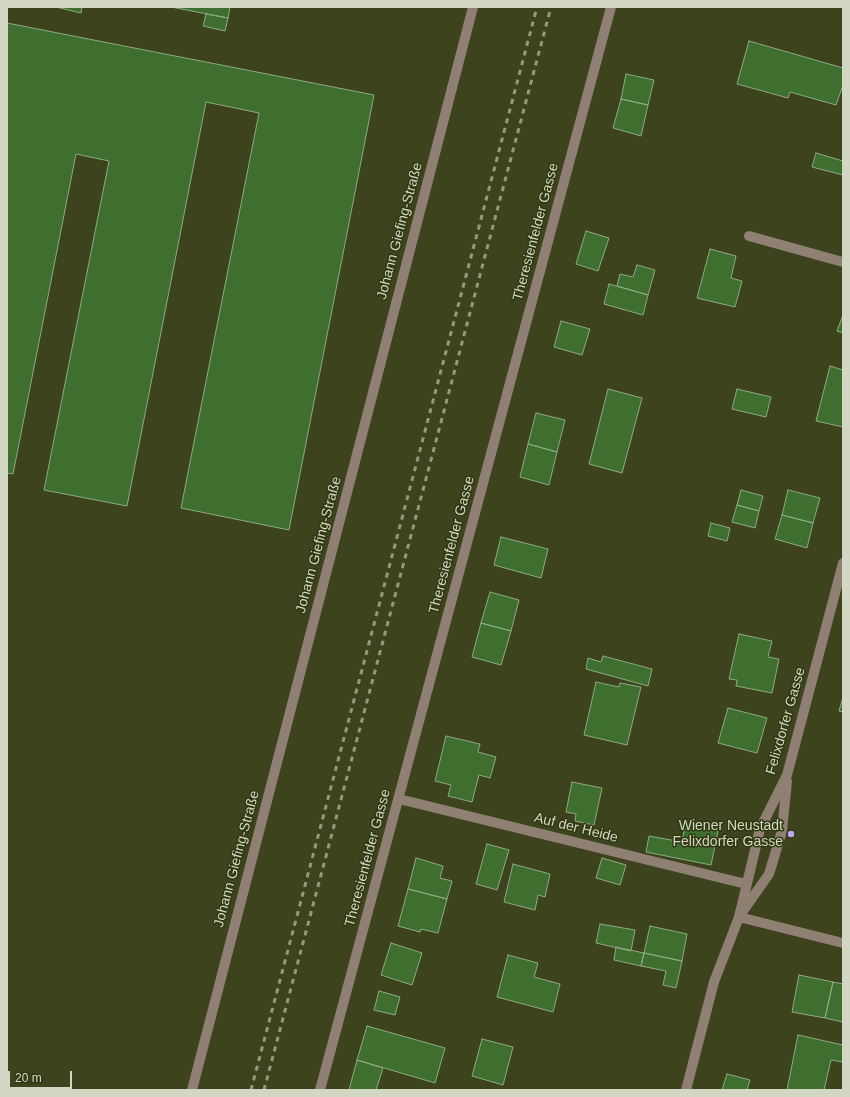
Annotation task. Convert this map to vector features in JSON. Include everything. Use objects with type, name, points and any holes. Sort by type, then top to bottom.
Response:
[{"type":"street","name":"Johann Giefing-Straße","points":[[192,1090],[472,7]]},
{"type":"street","name":"Theresienfelder Gasse","points":[[320,1090],[611,7]]},
{"type":"street","points":[[749,236],[843,262]]},
{"type":"street","name":"Felixdorfer Gasse","points":[[686,1090],[714,982],[739,916],[760,829],[787,775],[840,588],[843,563]]},
{"type":"street","points":[[787,775],[782,831],[769,874],[739,916],[843,943]]},
{"type":"street","name":"Auf der Heide","points":[[399,799],[746,884]]},
{"type":"building","points":[[56,7],[82,7],[81,13]]},
{"type":"building","points":[[171,7],[230,7],[228,18]]},
{"type":"building","points":[[206,14],[228,18],[225,31],[203,26]]},
{"type":"building","points":[[7,23],[374,95],[289,530],[181,508],[259,113],[206,102],[127,506],[44,490],[109,161],[76,154],[13,474],[7,473]]},
{"type":"building","points":[[749,41],[843,68],[843,85],[836,105],[790,92],[788,98],[737,84]]},
{"type":"building","points":[[626,74],[654,80],[648,105],[621,99]]},
{"type":"building","points":[[621,99],[648,105],[641,136],[613,128]]},
{"type":"building","points":[[816,153],[843,161],[843,175],[812,167]]},
{"type":"building","points":[[586,231],[609,238],[598,271],[576,264]]},
{"type":"building","points":[[710,249],[736,256],[731,278],[742,281],[735,307],[697,298]]},
{"type":"building","points":[[637,265],[655,270],[648,295],[617,286],[620,274],[633,277]]},
{"type":"building","points":[[609,284],[648,295],[643,315],[604,304]]},
{"type":"building","points":[[843,315],[843,333],[837,331]]},
{"type":"building","points":[[561,321],[590,329],[582,355],[554,347]]},
{"type":"building","points":[[830,366],[843,370],[843,427],[816,421]]},
{"type":"building","points":[[608,389],[642,398],[622,473],[589,464]]},
{"type":"building","points":[[737,389],[771,397],[766,417],[732,409]]},
{"type":"building","points":[[536,413],[565,420],[557,452],[528,444]]},
{"type":"building","points":[[528,444],[557,452],[549,485],[520,477]]},
{"type":"building","points":[[741,490],[763,496],[759,511],[737,505]]},
{"type":"building","points":[[788,490],[820,498],[813,523],[782,515]]},
{"type":"building","points":[[737,505],[759,511],[755,528],[732,522]]},
{"type":"building","points":[[782,515],[813,523],[807,548],[775,539]]},
{"type":"building","points":[[711,523],[730,528],[727,541],[708,536]]},
{"type":"building","points":[[501,537],[548,549],[541,578],[494,565]]},
{"type":"building","points":[[490,592],[519,600],[511,631],[481,623]]},
{"type":"building","points":[[481,623],[511,631],[501,665],[472,657]]},
{"type":"building","points":[[739,634],[772,641],[768,657],[779,659],[772,693],[736,686],[737,680],[729,679]]},
{"type":"building","points":[[603,656],[652,669],[648,686],[586,669],[588,658],[601,662]]},
{"type":"building","points":[[596,682],[619,687],[620,683],[641,687],[627,745],[584,735]]},
{"type":"building","points":[[843,697],[843,712],[839,711]]},
{"type":"building","points":[[728,708],[767,718],[757,753],[718,743]]},
{"type":"building","points":[[446,736],[480,744],[478,752],[496,757],[490,778],[479,775],[472,802],[448,796],[451,785],[435,781]]},
{"type":"building","points":[[572,782],[602,788],[594,825],[575,821],[576,814],[566,812]]},
{"type":"building","points":[[685,825],[718,831],[711,865],[646,852],[649,836],[682,842]]},
{"type":"building","points":[[487,844],[509,850],[497,890],[476,884]]},
{"type":"building","points":[[416,858],[443,866],[440,878],[452,881],[447,899],[408,889]]},
{"type":"building","points":[[602,858],[626,865],[620,885],[596,878]]},
{"type":"building","points":[[513,864],[550,874],[545,897],[538,895],[535,910],[504,902]]},
{"type":"building","points":[[408,889],[447,899],[438,933],[421,929],[420,932],[398,926]]},
{"type":"building","points":[[600,924],[635,930],[631,951],[596,943]]},
{"type":"building","points":[[650,926],[687,934],[682,961],[644,953]]},
{"type":"building","points":[[391,943],[422,953],[412,985],[381,975]]},
{"type":"building","points":[[616,947],[644,953],[641,966],[614,960]]},
{"type":"building","points":[[644,953],[682,961],[676,988],[663,985],[666,971],[641,966]]},
{"type":"building","points":[[508,955],[538,963],[534,977],[560,984],[553,1012],[497,997]]},
{"type":"building","points":[[799,975],[833,982],[825,1018],[792,1012]]},
{"type":"building","points":[[833,982],[843,984],[843,1022],[825,1018]]},
{"type":"building","points":[[379,991],[400,997],[395,1015],[374,1010]]},
{"type":"building","points":[[367,1026],[445,1048],[435,1083],[357,1060]]},
{"type":"building","points":[[798,1035],[843,1045],[843,1062],[831,1060],[824,1090],[787,1090]]},
{"type":"building","points":[[482,1039],[513,1047],[503,1085],[472,1076]]},
{"type":"building","points":[[357,1060],[383,1068],[376,1090],[349,1090]]},
{"type":"building","points":[[727,1074],[750,1080],[747,1090],[722,1090]]},
{"type":"railway","points":[[251,1090],[537,7]]},
{"type":"railway","points":[[264,1090],[551,7]]},
{"type":"place","name":"Wiener Neustadt Felixdorfer Gasse","points":[[791,834]]}]
